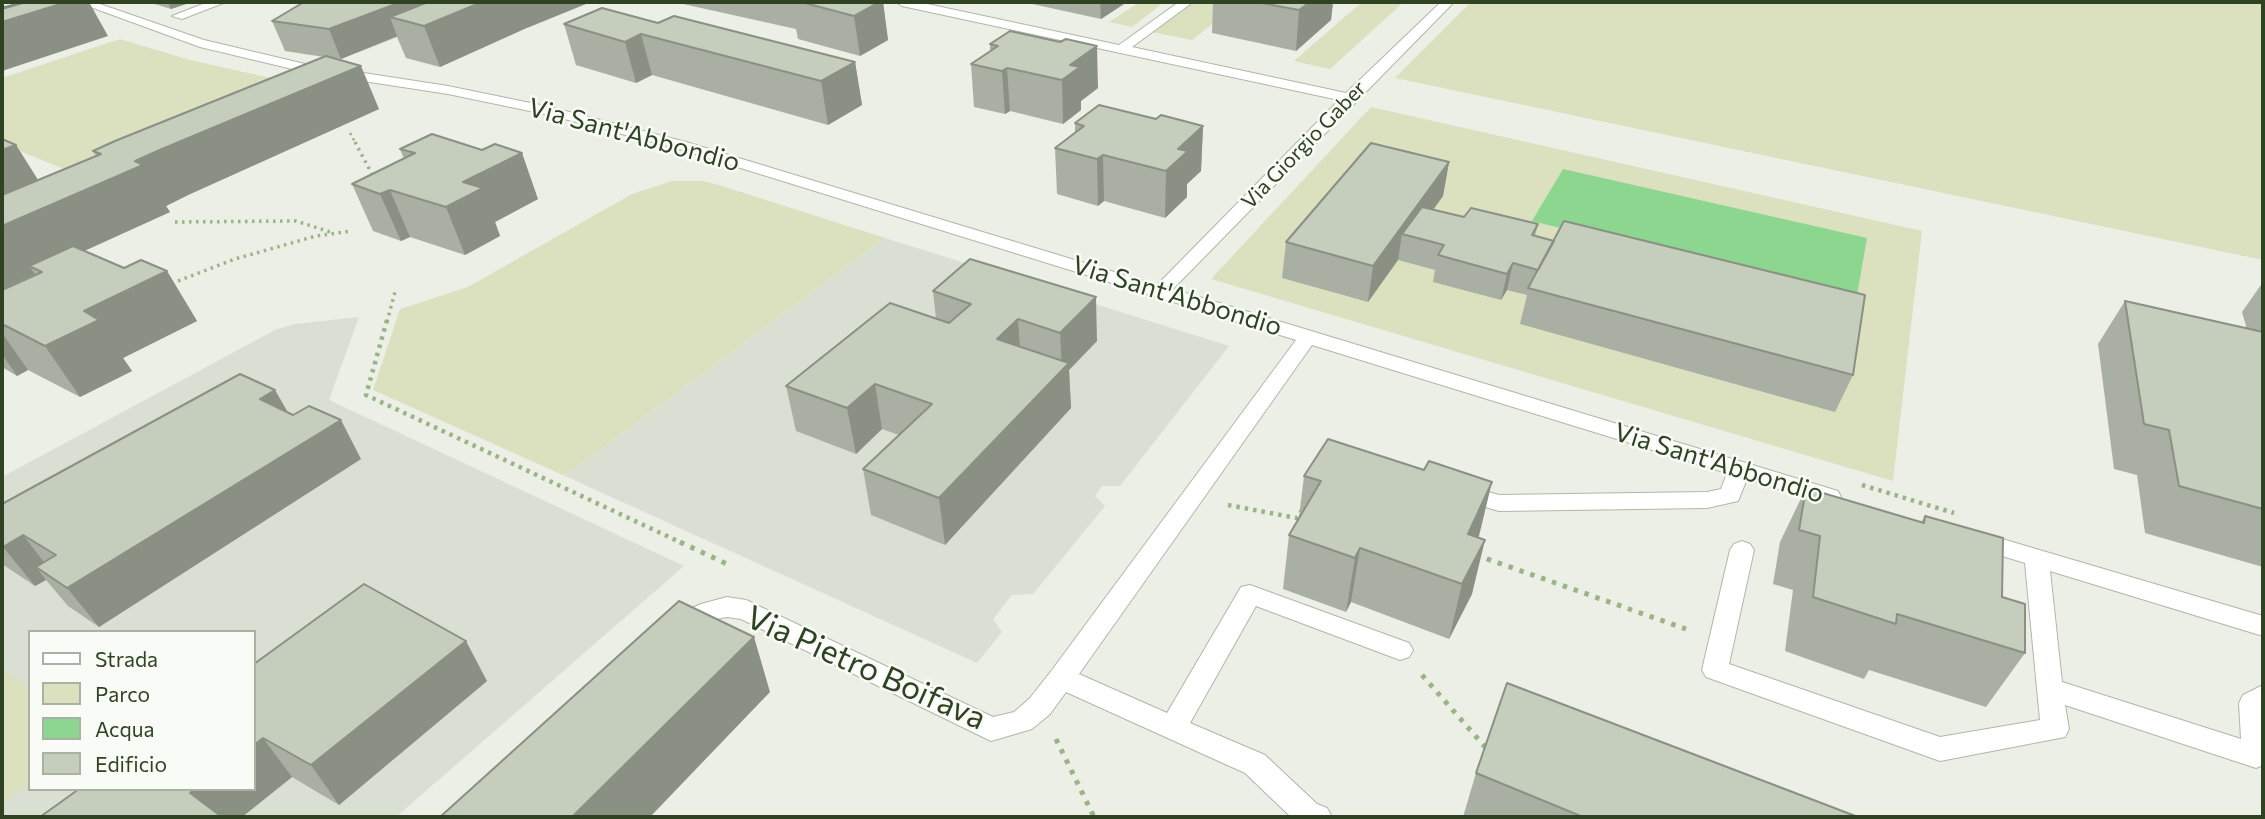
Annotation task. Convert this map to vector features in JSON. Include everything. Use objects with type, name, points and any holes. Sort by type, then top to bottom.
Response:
[{"type":"street","name":"Via Sant'Abbondio","points":[[83,2],[213,47],[305,68],[486,98],[668,142],[1162,290],[1852,503]]},
{"type":"street","points":[[177,16],[220,2]]},
{"type":"street","points":[[902,2],[1349,98]]},
{"type":"street","points":[[1120,50],[1187,2]]},
{"type":"street","name":"Via Giorgio Gaber","points":[[1162,290],[1349,98],[1448,2]]},
{"type":"street","name":"Via Pietro Boifava","points":[[664,645],[694,618],[710,611],[727,607],[746,610],[991,729],[1023,721],[1040,706],[1061,678],[1309,336]]},
{"type":"street","points":[[1438,485],[1499,503],[1707,500],[1730,495],[1739,470]]},
{"type":"street","points":[[1958,534],[2263,626]]},
{"type":"street","points":[[1742,550],[1715,670],[1940,749],[2055,729],[2037,557]]},
{"type":"street","points":[[1173,728],[1250,594],[1400,650]]},
{"type":"street","points":[[1061,678],[1255,764],[1307,813],[1317,817]]},
{"type":"street","points":[[2049,690],[2256,756],[2253,703],[2263,696]]},
{"type":"path","points":[[350,133],[364,163],[380,186]]},
{"type":"path","points":[[175,222],[264,219],[296,221],[333,233]]},
{"type":"path","points":[[178,281],[235,259],[333,233],[351,232]]},
{"type":"path","points":[[395,292],[366,395],[727,564]]},
{"type":"path","points":[[1499,503],[1476,555],[1721,641]]},
{"type":"path","points":[[1226,505],[1297,517],[1304,507]]},
{"type":"path","points":[[1400,650],[1486,748]]},
{"type":"path","points":[[1040,706],[1094,817]]},
{"type":"shaded area","points":[[885,238],[1229,346],[1120,486],[1102,486],[1095,496],[1105,506],[1033,594],[1012,595],[993,619],[1002,632],[977,663],[565,476]]},
{"type":"shaded area","points":[[359,317],[329,400],[684,566],[396,817],[2,817],[2,477],[275,330],[295,324]]},
{"type":"green space","points":[[1140,2],[1163,3],[1132,27],[1109,22]]},
{"type":"green space","points":[[1192,2],[1234,7],[1192,40],[1151,32]]},
{"type":"green space","points":[[1362,2],[1404,2],[1330,69],[1294,61]]},
{"type":"green space","points":[[1471,2],[2263,2],[2263,260],[1395,78]]},
{"type":"green space","points":[[120,39],[190,60],[311,87],[96,168],[64,169],[2,144],[2,78]]},
{"type":"green space","points":[[1371,107],[1922,231],[1893,481],[1211,279]]},
{"type":"green space","points":[[672,181],[703,181],[719,185],[885,238],[565,476],[373,390],[400,309],[468,287],[632,194]]},
{"type":"green space","points":[[2,667],[28,686],[28,785],[2,803]]},
{"type":"water","points":[[1563,169],[1867,238],[1856,301],[1532,221]]},
{"type":"building","points":[[26,2],[67,2],[2,22],[2,9]]},
{"type":"building","points":[[304,2],[401,2],[329,29],[272,21]]},
{"type":"building","points":[[428,2],[482,2],[424,26],[390,17]]},
{"type":"building","points":[[801,2],[879,2],[854,16]]},
{"type":"building","points":[[1256,2],[1310,2],[1299,10]]},
{"type":"building","points":[[602,8],[658,23],[674,16],[855,62],[821,81],[641,34],[625,42],[564,24]]},
{"type":"building","points":[[1010,31],[1060,42],[1066,39],[1097,46],[1070,65],[1080,67],[1062,80],[1007,68],[1002,71],[971,64],[998,46],[990,44]]},
{"type":"building","points":[[326,56],[361,66],[135,161],[143,165],[2,226],[2,195],[101,154],[93,151],[115,141]]},
{"type":"building","points":[[1099,105],[1156,119],[1161,115],[1203,126],[1178,149],[1188,151],[1166,171],[1103,155],[1097,159],[1055,148],[1084,126],[1075,123]]},
{"type":"building","points":[[432,134],[482,150],[495,144],[522,153],[463,182],[483,188],[446,207],[390,190],[380,194],[352,184],[415,153],[400,149]]},
{"type":"building","points":[[2,139],[16,145],[2,150]]},
{"type":"building","points":[[1371,143],[1449,162],[1373,266],[1286,242]]},
{"type":"building","points":[[1422,207],[1464,217],[1471,208],[1538,224],[1532,235],[1554,241],[1538,270],[1513,263],[1507,274],[1438,255],[1444,245],[1402,234]]},
{"type":"building","points":[[1564,221],[1865,295],[1853,375],[1528,288]]},
{"type":"building","points":[[73,246],[124,268],[141,260],[167,271],[84,311],[99,320],[45,346],[2,324],[2,290],[42,272],[29,266]]},
{"type":"building","points":[[970,259],[1096,297],[1060,333],[1018,319],[997,339],[1069,363],[939,498],[863,469],[932,404],[875,384],[847,408],[786,386],[890,303],[949,323],[971,304],[933,291]]},
{"type":"building","points":[[2125,301],[2263,332],[2263,509],[2179,486],[2169,430],[2144,424]]},
{"type":"building","points":[[240,374],[275,390],[260,399],[293,415],[309,406],[341,420],[67,588],[36,567],[56,555],[23,535],[2,546],[2,504]]},
{"type":"building","points":[[1328,439],[1424,470],[1429,461],[1492,482],[1468,534],[1485,540],[1462,584],[1360,548],[1355,558],[1289,535],[1321,481],[1304,476]]},
{"type":"building","points":[[1806,488],[1924,523],[1925,516],[2003,538],[2002,597],[2025,604],[2025,653],[1897,614],[1896,624],[1813,597],[1820,536],[1799,530]]},
{"type":"building","points":[[364,584],[466,641],[311,765],[263,738],[256,743],[256,663]]},
{"type":"building","points":[[679,601],[754,637],[572,817],[440,817]]},
{"type":"building","points":[[1507,683],[1858,817],[1583,817],[1476,773]]},
{"type":"building","points":[[76,791],[192,791],[190,793],[222,817],[40,817]]},
{"type":"tram line","points":[[2,8],[24,2]]}]
